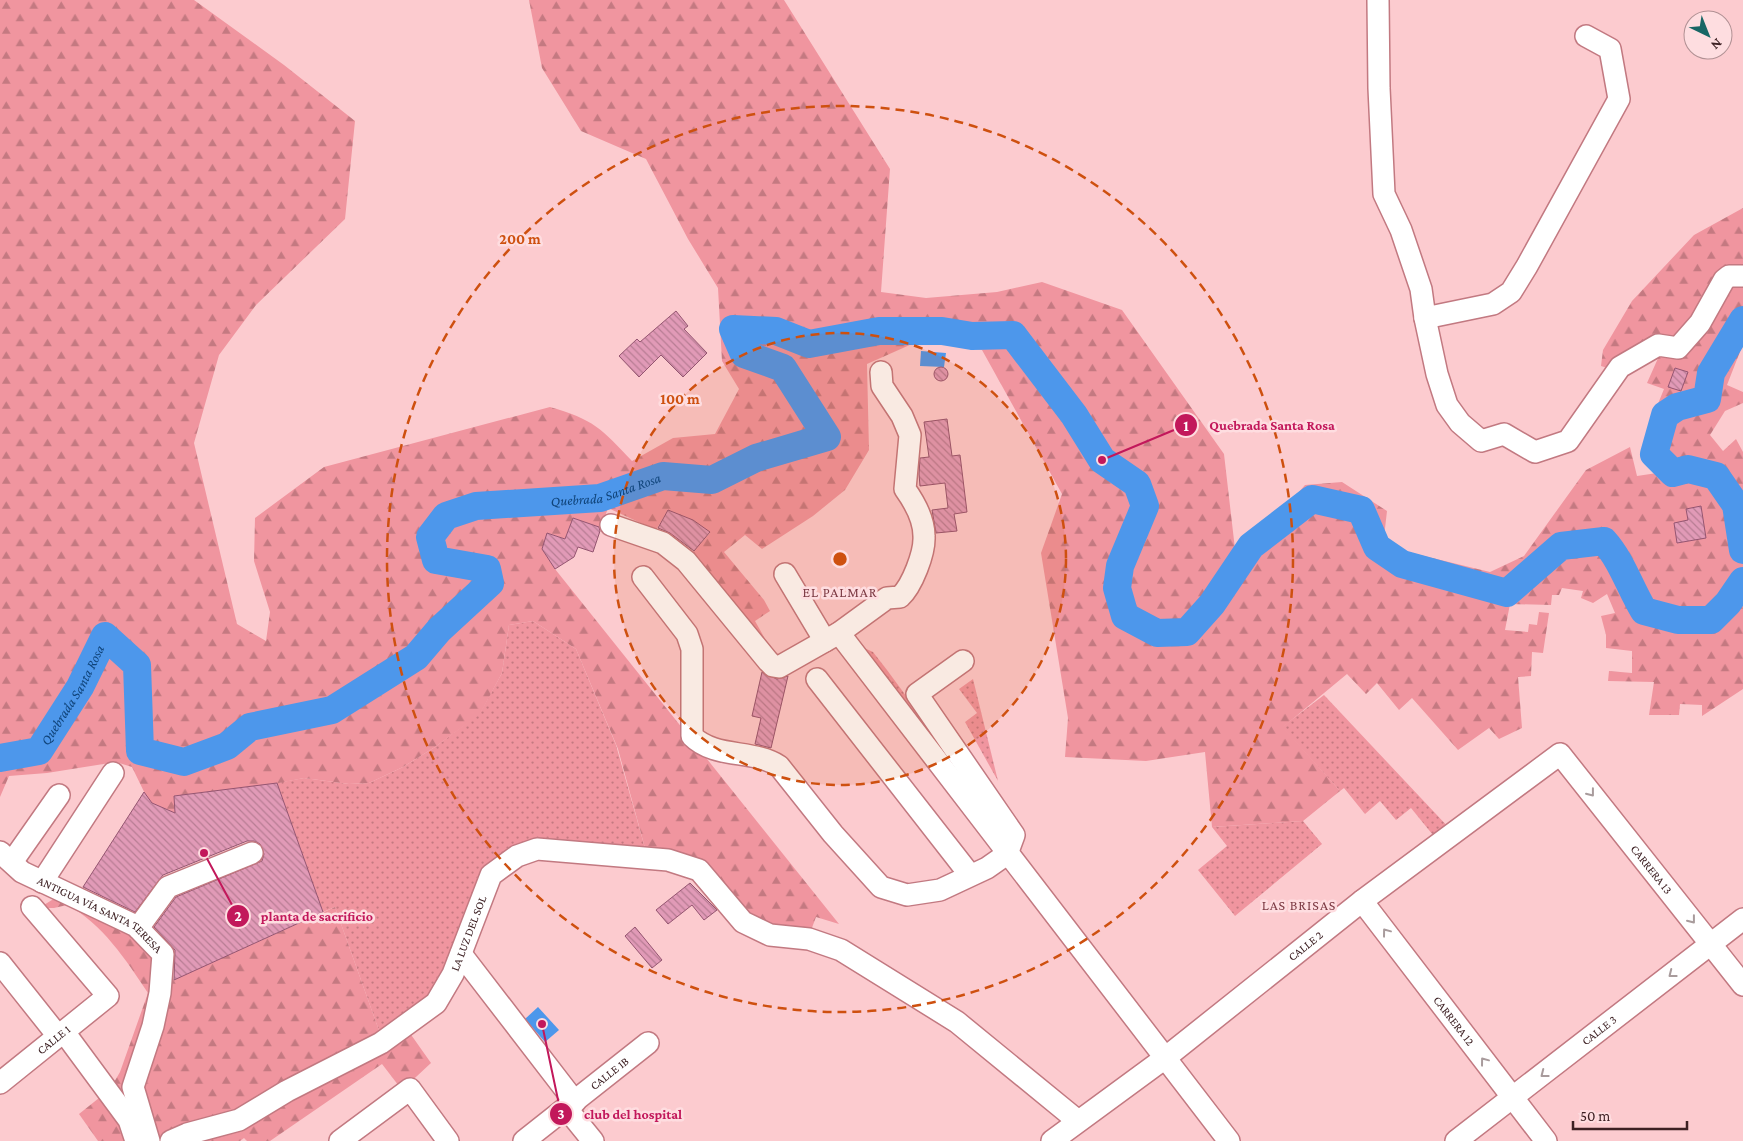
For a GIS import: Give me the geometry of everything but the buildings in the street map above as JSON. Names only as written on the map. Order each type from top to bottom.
[{"type":"street","points":[[1378,0],[1379,88],[1384,194],[1409,250],[1421,289],[1424,318],[1436,374],[1444,397],[1460,423],[1480,441],[1504,434],[1535,452],[1568,441],[1620,367],[1658,345],[1678,348],[1700,323],[1724,280],[1734,275],[1743,276]]},
{"type":"street","points":[[1424,318],[1493,304],[1511,292],[1527,266],[1619,99],[1610,49],[1586,36]]},
{"type":"street","points":[[611,525],[663,543],[686,561],[773,666],[779,667],[832,637],[887,598],[900,597],[906,592],[912,582],[925,538],[915,503],[905,489],[910,435],[902,416],[882,386],[881,372]]},
{"type":"street","points":[[785,574],[832,637],[1007,854],[1229,1141]]},
{"type":"street","points":[[643,577],[687,634],[692,649],[692,736],[711,748],[769,759],[779,766],[833,834],[881,887],[907,894],[940,890],[986,868],[1007,854],[1014,835],[917,694],[963,661]]},
{"type":"street","points":[[817,679],[970,875]]},
{"type":"street","name":"CALLE 2","points":[[1052,1141],[1165,1058],[1362,901],[1560,754]]},
{"type":"street","name":"CARRERA 13","points":[[1560,754],[1743,985]]},
{"type":"street","points":[[42,882],[113,773]]},
{"type":"street","points":[[6,857],[59,795]]},
{"type":"street","name":"LA LUZ DEL SOL","points":[[171,1141],[187,1134],[239,1120],[287,1091],[381,1043],[436,1003],[453,974],[491,875],[517,856],[537,849],[668,860],[698,870],[743,922],[770,935],[809,939],[841,950],[957,1022],[1078,1121]]},
{"type":"street","points":[[138,928],[168,886],[252,853]]},
{"type":"street","name":"ANTIGUA VÍA SANTA TERESA","points":[[6,857],[22,872],[138,928],[163,954],[160,993],[153,1026],[133,1087],[149,1141]]},
{"type":"street","name":"CARRERA 12","points":[[1362,901],[1546,1141]]},
{"type":"street","name":"CALLE 1","points":[[0,1083],[108,996],[32,907]]},
{"type":"street","name":"CALLE 3","points":[[1456,1141],[1743,919]]},
{"type":"street","points":[[461,954],[571,1105],[593,1141]]},
{"type":"street","points":[[0,963],[61,1034],[129,1120],[136,1141]]},
{"type":"street","name":"CALLE 1B","points":[[524,1141],[648,1043]]},
{"type":"street","points":[[340,1141],[410,1089],[448,1141]]},
{"type":"green space","points":[[0,0],[194,0],[284,65],[355,121],[345,219],[256,305],[219,355],[194,443],[237,624],[266,641],[270,612],[254,561],[255,518],[324,467],[550,407],[565,411],[596,426],[632,461],[673,438],[715,434],[739,389],[722,361],[718,288],[688,239],[646,159],[581,131],[542,68],[529,0],[784,0],[890,169],[881,292],[926,298],[997,292],[1042,282],[1122,310],[1224,454],[1235,549],[1272,519],[1305,485],[1342,482],[1387,511],[1383,546],[1490,572],[1524,556],[1586,470],[1630,447],[1637,476],[1657,473],[1649,426],[1664,389],[1647,383],[1659,356],[1614,370],[1601,366],[1603,350],[1632,301],[1694,235],[1743,208],[1743,344],[1727,385],[1743,392],[1743,403],[1725,411],[1710,435],[1723,451],[1736,439],[1743,452],[1743,689],[1702,716],[1702,705],[1680,704],[1679,715],[1649,715],[1654,682],[1608,681],[1609,671],[1632,673],[1632,651],[1606,648],[1606,635],[1601,616],[1615,613],[1607,594],[1593,603],[1581,598],[1583,591],[1562,588],[1559,595],[1552,595],[1551,605],[1510,604],[1505,630],[1528,632],[1529,624],[1537,625],[1539,612],[1549,613],[1543,653],[1532,652],[1531,676],[1518,677],[1522,728],[1499,739],[1489,728],[1458,750],[1412,698],[1399,710],[1377,683],[1366,694],[1347,674],[1283,727],[1340,791],[1303,821],[1212,827],[1205,752],[1146,761],[1065,757],[1068,718],[1041,553],[1062,494],[982,350],[921,340],[867,364],[869,450],[845,490],[813,516],[762,549],[745,535],[724,552],[764,600],[770,611],[755,621],[778,662],[692,553],[710,533],[693,520],[668,510],[656,530],[608,508],[601,528],[573,518],[565,539],[548,533],[542,549],[555,569],[839,924],[816,917],[810,933],[748,921],[704,869],[645,848],[618,749],[576,649],[533,621],[509,625],[502,673],[480,714],[435,747],[403,767],[369,783],[349,784],[304,778],[269,785],[174,796],[175,813],[149,802],[132,767],[116,762],[47,773],[9,776],[0,797]]},
{"type":"green space","points":[[533,621],[576,649],[616,745],[645,848],[538,844],[487,874],[434,1002],[382,1039],[335,907],[323,912],[277,783],[304,778],[349,784],[369,783],[403,767],[435,747],[480,713],[502,673],[509,625]]},
{"type":"green space","points":[[862,647],[873,652],[887,670],[1012,840]]},
{"type":"green space","points":[[973,679],[998,781],[965,722],[977,713],[959,689]]},
{"type":"green space","points":[[1324,695],[1451,830],[1437,840],[1411,808],[1396,820],[1380,801],[1365,814],[1344,788],[1340,791],[1282,727]]},
{"type":"green space","points":[[1303,821],[1322,844],[1235,916],[1198,870],[1227,846],[1212,827]]},
{"type":"green space","points":[[60,895],[134,929],[160,956],[128,1088],[145,1141],[113,1084],[120,1072],[148,993],[112,943],[80,913],[67,905],[54,908],[39,908]]},
{"type":"green space","points":[[335,907],[382,1039],[407,1029],[431,1063],[402,1090],[382,1064],[270,1141],[247,1141],[244,1138],[240,1141],[208,1141],[205,1138],[201,1141],[147,1141],[135,1087],[164,984]]},
{"type":"green space","points":[[104,1094],[130,1141],[98,1141],[79,1114]]},
{"type":"water","points":[[921,351],[946,353],[944,367],[920,366]]},
{"type":"water","points":[[538,1007],[559,1030],[545,1042],[525,1019]]},
{"type":"waterway","name":"Quebrada Santa Rosa","points":[[1743,320],[1711,373],[1707,399],[1677,407],[1665,415],[1654,454],[1673,473],[1688,469],[1716,476],[1736,505],[1743,550]]},
{"type":"waterway","name":"Quebrada Santa Rosa","points":[[0,758],[39,751],[80,687],[105,636],[137,665],[140,751],[184,762],[227,746],[250,727],[332,710],[416,657],[439,630],[490,583],[487,569],[436,560],[430,537],[446,516],[476,506],[600,498],[663,476],[712,480],[756,458],[827,437],[783,368],[744,354],[733,329],[776,331],[809,344],[879,331],[942,331],[972,336],[1013,335],[1074,415],[1102,460],[1137,484],[1145,506],[1120,566],[1117,588],[1125,616],[1157,633],[1187,632],[1212,604],[1251,546],[1312,499],[1361,510],[1377,547],[1402,564],[1507,593],[1561,546],[1604,541],[1621,566],[1644,611],[1678,620],[1711,620],[1728,603],[1743,581]]},
{"type":"place","name":"Quebrada Santa Rosa","points":[[1102,460]]},
{"type":"place","name":"planta de sacrificio","points":[[204,853]]},
{"type":"place","name":"club del hospital","points":[[542,1024]]},
{"type":"district","name":"EL PALMAR","points":[[840,592]]},
{"type":"district","name":"LAS BRISAS","points":[[1299,905]]}]
